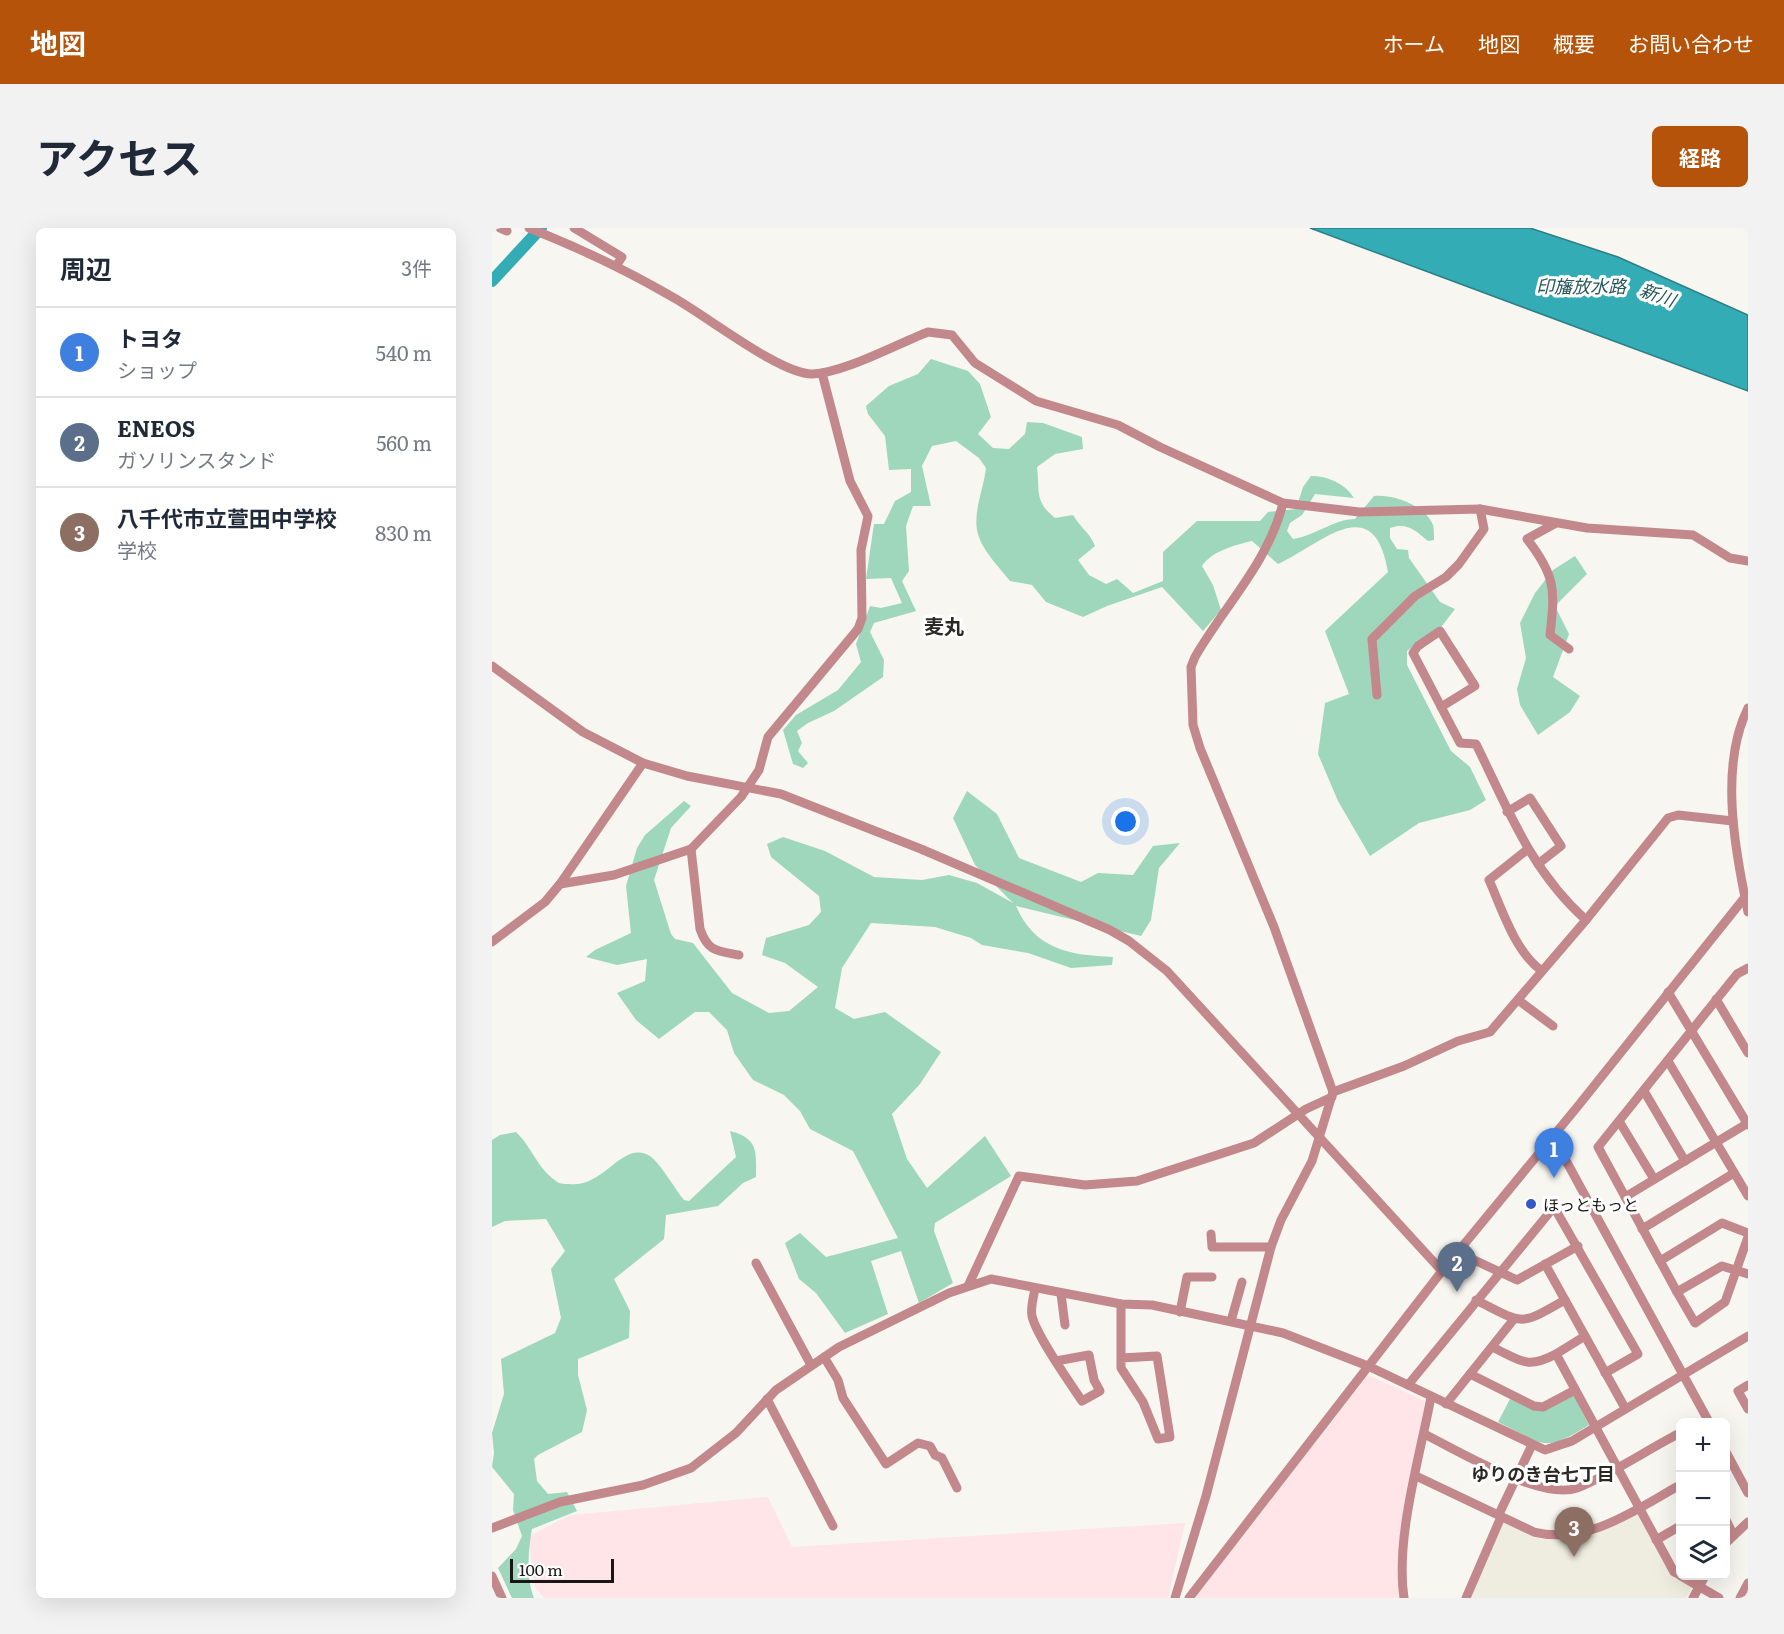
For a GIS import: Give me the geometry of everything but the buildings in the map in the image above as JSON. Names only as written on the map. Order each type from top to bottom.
[{"type":"street","points":[[529,228],[616,266],[694,309],[785,368],[797,372],[822,373],[928,332],[952,335],[975,363],[1036,401],[1118,425],[1160,447],[1283,503],[1359,512],[1480,509],[1607,530],[1693,535],[1730,558],[1748,561]]},
{"type":"street","points":[[574,228],[622,257],[616,266]]},
{"type":"street","points":[[560,884],[614,875],[691,849],[718,823],[748,787],[759,770],[768,736],[858,629],[862,618],[861,550],[868,516],[850,481],[822,373]]},
{"type":"street","points":[[1175,1598],[1206,1496],[1271,1247],[1281,1220],[1312,1161],[1333,1094],[1274,927],[1207,768],[1193,725],[1191,667],[1195,657],[1249,579],[1271,540],[1283,503]]},
{"type":"street","points":[[1377,695],[1372,639],[1415,596],[1446,577],[1459,564],[1484,529],[1480,509]]},
{"type":"street","points":[[1556,523],[1527,539],[1544,561],[1554,592],[1550,635],[1569,650]]},
{"type":"street","points":[[1441,707],[1475,686],[1440,631],[1418,646],[1413,653],[1441,707],[1460,743],[1476,744],[1507,812],[1528,849],[1562,899],[1586,920]]},
{"type":"street","points":[[492,666],[583,732],[643,763],[687,776],[781,794],[900,841],[1129,940],[1167,971],[1318,1138],[1442,1270]]},
{"type":"street","points":[[1748,708],[1741,725],[1733,775],[1733,821],[1748,912]]},
{"type":"street","points":[[492,942],[545,902],[560,884],[643,763]]},
{"type":"street","points":[[1507,812],[1530,798],[1561,846],[1538,864]]},
{"type":"street","points":[[969,1284],[1019,1176],[1085,1185],[1137,1181],[1254,1143],[1333,1094],[1404,1066],[1458,1041],[1490,1032],[1586,920],[1668,818],[1678,815],[1733,821]]},
{"type":"street","points":[[691,849],[700,929],[704,941],[709,947],[718,951],[739,955]]},
{"type":"street","points":[[1528,849],[1489,880],[1517,940],[1533,965],[1542,971]]},
{"type":"street","points":[[1189,1598],[1442,1270],[1553,1137],[1745,897]]},
{"type":"street","points":[[1660,1261],[1722,1223],[1748,1235],[1723,1305],[1695,1323],[1677,1292],[1642,1229],[1598,1148],[1716,999],[1737,974],[1748,968]]},
{"type":"street","points":[[1625,1197],[1748,1124],[1668,992]]},
{"type":"street","points":[[1518,999],[1553,1026]]},
{"type":"street","points":[[1716,999],[1748,1053]]},
{"type":"street","points":[[1668,1061],[1748,1196]]},
{"type":"street","points":[[1644,1091],[1685,1161]]},
{"type":"street","points":[[1619,1121],[1654,1179]]},
{"type":"street","points":[[1553,1137],[1708,1418]]},
{"type":"street","points":[[1642,1229],[1734,1173]]},
{"type":"street","points":[[1408,1385],[1498,1272],[1554,1207],[1638,1354],[1605,1373]]},
{"type":"street","points":[[1210,1234],[1212,1247],[1271,1247]]},
{"type":"street","points":[[1457,1252],[1517,1280],[1578,1246]]},
{"type":"street","points":[[756,1263],[811,1365]]},
{"type":"street","points":[[1545,1264],[1625,1408]]},
{"type":"street","points":[[1677,1292],[1722,1266],[1748,1274]]},
{"type":"street","points":[[1180,1312],[1186,1277],[1212,1277]]},
{"type":"street","points":[[492,1528],[560,1502],[658,1481],[691,1468],[731,1437],[767,1398],[811,1365],[863,1333],[969,1284],[991,1279],[1121,1305],[1152,1305],[1231,1321],[1318,1345],[1368,1366],[1545,1450],[1555,1449],[1595,1427],[1748,1336]]},
{"type":"street","points":[[1231,1321],[1242,1282]]},
{"type":"street","points":[[1035,1288],[1032,1315],[1056,1360],[1082,1401],[1100,1391],[1094,1380],[1089,1355],[1056,1360]]},
{"type":"street","points":[[1061,1294],[1065,1324]]},
{"type":"street","points":[[1476,1300],[1514,1319],[1530,1320],[1565,1300]]},
{"type":"street","points":[[1121,1305],[1121,1358],[1121,1368],[1143,1402],[1158,1439],[1170,1437],[1157,1356],[1121,1358]]},
{"type":"street","points":[[1446,1404],[1514,1319]]},
{"type":"street","points":[[1492,1347],[1528,1364],[1543,1361],[1585,1336]]},
{"type":"street","points":[[1556,1354],[1676,1573]]},
{"type":"street","points":[[824,1357],[838,1380],[843,1398],[886,1464],[918,1443],[930,1446],[935,1455],[942,1458],[957,1488]]},
{"type":"street","points":[[1470,1374],[1534,1406],[1543,1407],[1575,1390]]},
{"type":"street","points":[[1748,1386],[1738,1391],[1748,1409]]},
{"type":"street","points":[[1404,1598],[1404,1559],[1416,1476],[1431,1397]]},
{"type":"street","points":[[767,1398],[833,1526]]},
{"type":"street","points":[[1424,1434],[1516,1479],[1554,1491],[1575,1488],[1676,1435]]},
{"type":"street","points":[[1466,1598],[1532,1445]]},
{"type":"street","points":[[1730,1461],[1748,1493]]},
{"type":"street","points":[[1416,1476],[1534,1532],[1565,1536],[1592,1530],[1676,1487]]},
{"type":"street","points":[[1730,1537],[1748,1522]]},
{"type":"street","points":[[1728,1526],[1733,1534]]},
{"type":"street","points":[[1656,1540],[1676,1528]]},
{"type":"street","points":[[492,1576],[501,1598]]},
{"type":"street","points":[[1690,1580],[1719,1598]]},
{"type":"street","points":[[1693,1598],[1702,1580]]},
{"type":"street","points":[[1740,1598],[1748,1583]]},
{"type":"shaded area","points":[[1368,1375],[1425,1401],[1396,1567],[1401,1598],[1194,1598]]},
{"type":"shaded area","points":[[768,1497],[792,1547],[1185,1523],[1168,1598],[544,1598],[535,1587],[528,1537],[570,1515]]},
{"type":"shaded area","points":[[1636,1513],[1639,1514],[1672,1574],[1676,1576],[1676,1580],[1683,1580],[1690,1584],[1692,1588],[1686,1598],[1468,1598],[1503,1522],[1554,1539],[1593,1534]]},
{"type":"green space","points":[[931,359],[968,371],[980,384],[991,417],[978,434],[993,448],[1009,449],[1025,434],[1027,422],[1043,423],[1082,437],[1083,449],[1055,454],[1037,467],[1041,501],[1055,518],[1073,515],[1091,538],[1095,546],[1078,560],[1089,575],[1106,584],[1117,579],[1133,593],[1163,581],[1163,552],[1197,521],[1260,521],[1268,512],[1296,509],[1303,487],[1311,476],[1335,481],[1346,488],[1354,498],[1315,494],[1302,515],[1290,523],[1287,531],[1293,539],[1355,519],[1374,496],[1399,499],[1423,512],[1433,525],[1434,540],[1428,541],[1415,530],[1401,526],[1390,528],[1390,538],[1397,549],[1408,550],[1409,558],[1440,602],[1455,609],[1442,626],[1407,651],[1407,665],[1451,751],[1470,767],[1486,800],[1470,810],[1419,823],[1370,856],[1338,801],[1318,754],[1325,703],[1349,694],[1325,631],[1388,572],[1381,547],[1371,532],[1358,527],[1344,529],[1278,564],[1252,541],[1212,556],[1202,566],[1213,585],[1221,610],[1203,631],[1162,587],[1083,617],[1046,602],[1032,585],[1010,581],[987,552],[978,534],[976,518],[986,468],[979,458],[956,441],[932,446],[922,466],[931,506],[913,506],[906,526],[909,571],[902,581],[916,611],[874,623],[870,632],[884,660],[883,677],[834,711],[808,723],[797,731],[802,743],[798,751],[808,763],[803,768],[793,764],[783,730],[796,715],[838,690],[861,662],[856,644],[870,606],[881,608],[902,603],[891,578],[866,579],[874,524],[884,524],[895,501],[911,492],[911,469],[889,470],[885,436],[868,414],[866,406],[889,386],[918,374]]},
{"type":"green space","points":[[1575,556],[1587,574],[1555,606],[1569,634],[1553,677],[1580,696],[1570,712],[1538,735],[1520,705],[1517,689],[1526,658],[1520,623],[1535,593],[1553,570]]},
{"type":"green space","points":[[967,791],[997,814],[1019,858],[1081,882],[1098,873],[1133,875],[1153,846],[1180,843],[1159,868],[1151,920],[1141,936],[1016,906],[1024,921],[1044,941],[1068,952],[1113,957],[1112,965],[1071,968],[1028,953],[982,945],[971,938],[935,927],[871,923],[842,968],[835,1008],[854,1019],[885,1012],[941,1052],[920,1084],[892,1114],[907,1159],[927,1188],[985,1136],[1011,1176],[935,1223],[934,1231],[953,1283],[919,1303],[901,1251],[871,1261],[888,1314],[845,1333],[816,1293],[799,1279],[785,1243],[800,1233],[826,1257],[898,1238],[853,1151],[810,1129],[800,1111],[784,1095],[753,1080],[734,1053],[727,1030],[709,1012],[695,1012],[659,1039],[636,1020],[617,993],[645,981],[647,959],[617,965],[586,957],[595,950],[631,933],[626,886],[637,848],[645,835],[684,801],[691,806],[671,828],[654,880],[671,934],[675,939],[693,943],[732,993],[769,1013],[789,1011],[818,987],[785,963],[762,955],[766,938],[809,925],[821,912],[819,896],[771,857],[767,844],[783,837],[825,851],[874,877],[922,880],[949,875],[977,883],[1013,903],[975,865],[953,818]]},
{"type":"green space","points":[[730,1131],[746,1138],[754,1147],[756,1177],[743,1183],[718,1206],[666,1215],[664,1239],[614,1279],[630,1311],[629,1338],[578,1359],[578,1375],[587,1410],[582,1432],[534,1459],[537,1481],[548,1494],[567,1492],[577,1511],[532,1529],[528,1564],[534,1598],[512,1598],[498,1568],[516,1549],[522,1536],[513,1510],[514,1494],[492,1467],[494,1453],[492,1433],[504,1394],[501,1359],[555,1333],[561,1318],[551,1269],[565,1251],[546,1219],[505,1221],[492,1227],[492,1140],[500,1135],[516,1132],[549,1176],[563,1184],[582,1183],[593,1179],[622,1158],[640,1152],[654,1159],[684,1200],[689,1201],[736,1157]]},
{"type":"green space","points":[[1573,1394],[1589,1425],[1562,1440],[1552,1443],[1535,1441],[1498,1422],[1510,1399],[1534,1409]]},
{"type":"water","name":"印旛放水路","points":[[1310,228],[1530,228],[1618,257],[1748,315],[1748,391]]},
{"type":"waterway","points":[[492,281],[541,228]]},
{"type":"place","name":"トヨタ","points":[[1554,1178]]},
{"type":"place","name":"ほっともっと","points":[[1531,1204]]},
{"type":"place","name":"ENEOS","points":[[1457,1292]]},
{"type":"place","name":"八千代市立萱田中学校","points":[[1574,1557]]},
{"type":"district","name":"麦丸","points":[[944,625]]},
{"type":"district","name":"ゆりのき台七丁目","points":[[1543,1473]]},
{"type":"water label","name":"新川","points":[[1658,294]]}]
